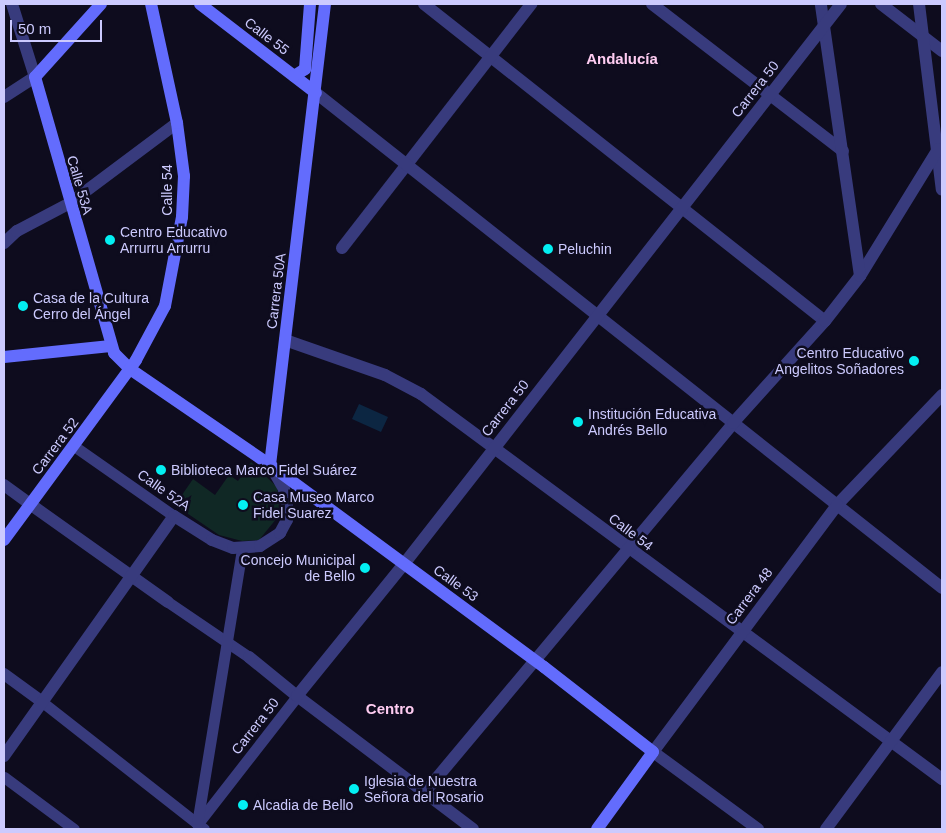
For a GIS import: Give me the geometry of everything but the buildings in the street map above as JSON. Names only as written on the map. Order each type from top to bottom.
[{"type":"main road","points":[[35,77],[101,4]]},
{"type":"main road","name":"Calle 54","points":[[130,369],[161,316],[178,247],[184,194],[177,123],[151,4]]},
{"type":"main road","name":"Calle 55","points":[[200,4],[316,93]]},
{"type":"main road","points":[[294,76],[305,69],[310,4]]},
{"type":"main road","name":"Carrera 50A","points":[[270,465],[316,93],[325,4]]},
{"type":"main road","name":"Calle 53A","points":[[35,77],[110,346],[130,369]]},
{"type":"main road","points":[[4,357],[110,346]]},
{"type":"main road","name":"Carrera 52","points":[[4,540],[130,369]]},
{"type":"main road","name":"Calle 53","points":[[130,369],[270,465],[536,661],[653,752]]},
{"type":"main road","name":"Carrera 48","points":[[597,829],[653,752]]},
{"type":"street","name":"Calle 53A","points":[[12,4],[35,77]]},
{"type":"street","points":[[424,4],[825,321]]},
{"type":"street","points":[[342,248],[531,4]]},
{"type":"street","points":[[652,4],[843,152]]},
{"type":"street","points":[[821,4],[860,276]]},
{"type":"street","name":"Carrera 50","points":[[198,828],[298,696],[404,564],[596,314],[841,4]]},
{"type":"street","points":[[881,4],[942,51]]},
{"type":"street","points":[[919,4],[921,35],[940,147],[942,190]]},
{"type":"street","points":[[4,97],[35,77]]},
{"type":"street","points":[[316,93],[942,588]]},
{"type":"street","points":[[4,243],[18,231],[70,202],[177,123]]},
{"type":"street","points":[[425,792],[733,423],[825,321],[860,276],[940,147]]},
{"type":"street","name":"Calle 54","points":[[285,340],[404,384],[942,779]]},
{"type":"street","name":"Carrera 48","points":[[653,752],[837,505],[942,395]]},
{"type":"street","name":"Calle 52A","points":[[74,446],[174,516],[212,540],[242,549]]},
{"type":"street","points":[[198,828],[242,549],[272,541],[287,520],[284,488],[270,465]]},
{"type":"street","points":[[4,484],[130,578],[227,640],[473,829]]},
{"type":"street","points":[[4,756],[41,701],[174,516]]},
{"type":"street","points":[[826,829],[889,741],[942,672]]},
{"type":"street","points":[[4,674],[41,701],[198,828]]},
{"type":"street","name":"Calle 53","points":[[653,752],[758,829]]},
{"type":"street","points":[[4,777],[74,829]]},
{"type":"green space","points":[[251,462],[277,487],[280,506],[277,518],[259,540],[242,541],[219,535],[175,505],[193,479],[215,495],[229,475],[238,481]]},
{"type":"water","points":[[359,404],[388,417],[381,432],[352,419]]},
{"type":"place","name":"Centro Educativo Arrurru Arrurru","points":[[110,240]]},
{"type":"place","name":"Peluchin","points":[[548,249]]},
{"type":"place","name":"Casa de la Cultura Cerro del Ángel","points":[[23,306]]},
{"type":"place","name":"Centro Educativo Angelitos Soñadores","points":[[914,361]]},
{"type":"place","name":"Institución Educativa Andrés Bello","points":[[578,422]]},
{"type":"place","name":"Biblioteca Marco Fidel Suárez","points":[[161,470]]},
{"type":"place","name":"Casa Museo Marco Fidel Suarez","points":[[243,505]]},
{"type":"place","name":"Concejo Municipal de Bello","points":[[365,568]]},
{"type":"place","name":"Iglesia de Nuestra Señora del Rosario","points":[[354,789]]},
{"type":"place","name":"Alcadia de Bello","points":[[243,805]]},
{"type":"district","name":"Andalucía","points":[[622,59]]},
{"type":"district","name":"Centro","points":[[390,709]]}]
